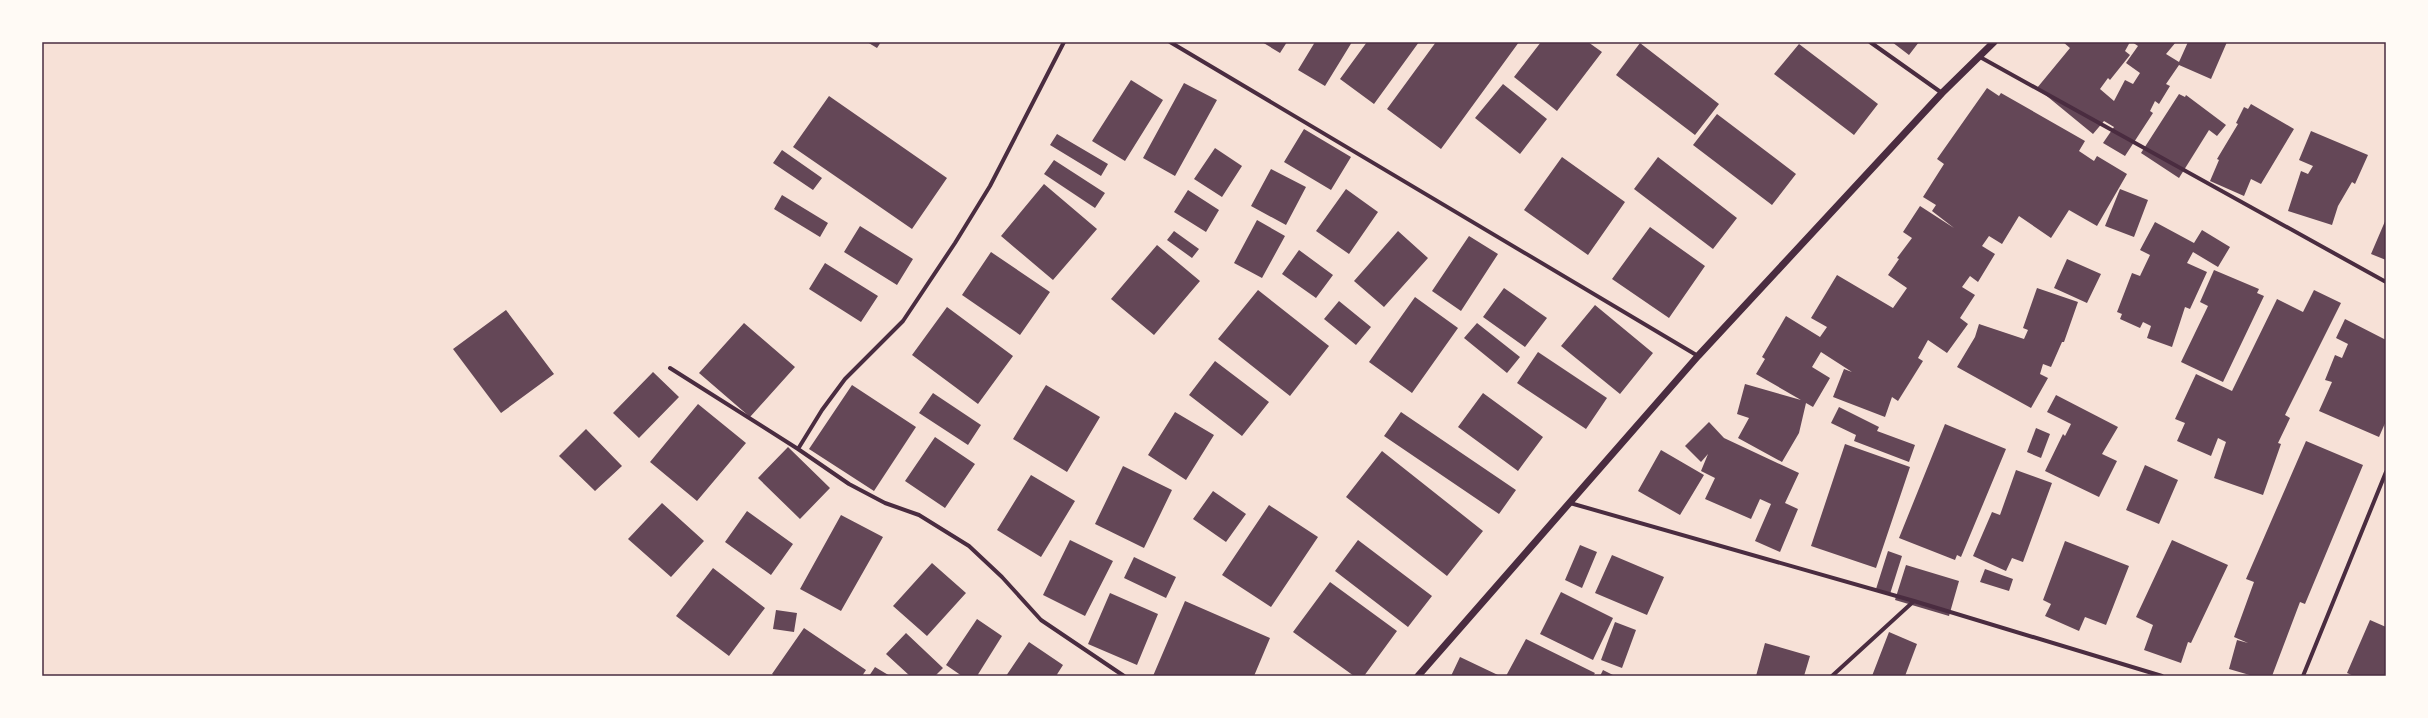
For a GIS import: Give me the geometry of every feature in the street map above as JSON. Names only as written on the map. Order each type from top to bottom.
[{"type":"street","points":[[798,449],[822,410],[845,379],[903,321],[956,243],[990,186],[1064,42]]},
{"type":"street","points":[[1170,42],[1698,356]]},
{"type":"street","points":[[1870,42],[1942,93]]},
{"type":"street","points":[[1418,676],[1698,356],[1942,93],[1994,42]]},
{"type":"street","points":[[1980,56],[2386,282]]},
{"type":"street","points":[[670,368],[798,449],[849,484],[885,503],[919,515],[969,546],[1002,577],[1041,620],[1124,676]]},
{"type":"street","points":[[2303,676],[2386,472]]},
{"type":"street","points":[[1570,503],[1914,600],[2162,676]]},
{"type":"street","points":[[1832,676],[1914,600]]},
{"type":"building","points":[[867,42],[881,42],[877,48]]},
{"type":"building","points":[[1262,42],[1287,42],[1280,53]]},
{"type":"building","points":[[1315,42],[1352,42],[1325,86],[1298,70]]},
{"type":"building","points":[[1367,42],[1419,42],[1374,104],[1340,79]]},
{"type":"building","points":[[1436,42],[1519,42],[1441,149],[1387,109]]},
{"type":"building","points":[[1541,42],[1588,42],[1602,52],[1557,111],[1514,77]]},
{"type":"building","points":[[1892,42],[1919,42],[1909,55]]},
{"type":"building","points":[[2063,42],[2130,42],[2125,51],[2130,55],[2110,80],[2108,78],[2100,89],[2114,101],[2125,80],[2133,84],[2140,73],[2126,63],[2138,46],[2132,42],[2176,42],[2166,54],[2179,62],[2188,42],[2227,42],[2211,79],[2179,65],[2166,84],[2170,86],[2159,104],[2155,101],[2150,111],[2153,113],[2125,156],[2103,143],[2114,127],[2104,121],[2093,134],[2037,88],[2070,48]]},
{"type":"building","points":[[1640,43],[1719,104],[1695,135],[1616,75]]},
{"type":"building","points":[[1799,44],[1878,104],[1854,135],[1774,74]]},
{"type":"building","points":[[1131,80],[1163,100],[1125,161],[1092,141]]},
{"type":"building","points":[[1184,83],[1217,100],[1175,176],[1143,158]]},
{"type":"building","points":[[1503,84],[1547,119],[1520,154],[1475,118]]},
{"type":"building","points":[[1987,88],[1999,96],[2001,93],[2085,141],[2079,151],[2094,161],[2097,156],[2127,174],[2097,226],[2069,210],[2051,238],[2019,216],[2002,244],[1989,236],[1982,246],[1995,254],[1978,282],[1970,276],[1962,287],[1975,295],[1960,318],[1968,324],[1947,353],[1928,340],[1918,358],[1923,361],[1898,401],[1892,397],[1885,417],[1833,397],[1844,369],[1852,372],[1821,352],[1812,367],[1830,378],[1813,407],[1806,403],[1799,433],[1782,462],[1738,438],[1749,418],[1737,414],[1745,384],[1801,400],[1756,374],[1765,359],[1762,357],[1786,316],[1820,337],[1827,327],[1811,318],[1837,275],[1893,308],[1907,288],[1888,275],[1899,259],[1897,258],[1912,238],[1903,232],[1920,206],[1954,228],[1932,211],[1936,205],[1923,197],[1944,164],[1937,159]]},
{"type":"building","points":[[2179,94],[2185,97],[2186,95],[2226,125],[2217,136],[2209,130],[2179,178],[2141,153]]},
{"type":"building","points":[[829,96],[947,178],[912,229],[793,147]]},
{"type":"building","points":[[2251,104],[2294,129],[2261,184],[2251,179],[2244,196],[2210,181],[2219,160],[2217,159],[2238,124],[2236,123],[2244,107],[2248,109]]},
{"type":"building","points":[[1717,114],[1796,174],[1772,205],[1693,145]]},
{"type":"building","points":[[1304,129],[1351,157],[1331,190],[1284,162]]},
{"type":"building","points":[[2311,131],[2368,155],[2355,184],[2352,182],[2338,206],[2332,225],[2288,211],[2301,171],[2308,174],[2313,166],[2299,160]]},
{"type":"building","points":[[1057,134],[1108,164],[1101,176],[1050,145]]},
{"type":"building","points":[[1215,148],[1242,166],[1222,197],[1194,179]]},
{"type":"building","points":[[782,150],[822,178],[813,190],[773,163]]},
{"type":"building","points":[[1562,157],[1625,202],[1588,255],[1524,210]]},
{"type":"building","points":[[1658,157],[1737,218],[1713,249],[1634,189]]},
{"type":"building","points":[[1054,160],[1105,193],[1095,208],[1044,174]]},
{"type":"building","points":[[1271,169],[1306,187],[1286,225],[1251,206]]},
{"type":"building","points":[[1044,184],[1097,229],[1053,280],[1001,236]]},
{"type":"building","points":[[1346,189],[1378,212],[1349,254],[1316,231]]},
{"type":"building","points":[[2120,189],[2148,200],[2134,237],[2105,226]]},
{"type":"building","points":[[1188,190],[1219,210],[1206,232],[1174,212]]},
{"type":"building","points":[[782,195],[828,223],[820,237],[774,209]]},
{"type":"building","points":[[2386,219],[2386,260],[2371,254]]},
{"type":"building","points":[[1257,220],[1285,236],[1262,278],[1234,263]]},
{"type":"building","points":[[2155,222],[2194,243],[2202,230],[2230,247],[2218,267],[2193,252],[2187,263],[2207,272],[2190,309],[2185,307],[2172,347],[2147,338],[2151,326],[2143,322],[2140,328],[2120,319],[2122,314],[2117,312],[2132,273],[2140,276],[2150,255],[2140,250]]},
{"type":"building","points":[[860,226],[913,259],[897,285],[844,252]]},
{"type":"building","points":[[1650,227],[1705,266],[1669,318],[1612,279]]},
{"type":"building","points":[[1174,231],[1199,249],[1192,258],[1167,240]]},
{"type":"building","points":[[1398,231],[1428,258],[1384,307],[1354,281]]},
{"type":"building","points":[[1469,236],[1498,254],[1461,311],[1432,291]]},
{"type":"building","points":[[1157,245],[1200,281],[1154,335],[1111,299]]},
{"type":"building","points":[[1299,250],[1333,275],[1316,298],[1282,274]]},
{"type":"building","points":[[991,252],[1050,292],[1020,335],[962,295]]},
{"type":"building","points":[[2067,259],[2101,274],[2087,303],[2054,288]]},
{"type":"building","points":[[825,263],[878,296],[861,322],[809,289]]},
{"type":"building","points":[[2214,270],[2259,289],[2257,293],[2264,296],[2223,382],[2181,362],[2208,306],[2200,302]]},
{"type":"building","points":[[1504,288],[1547,318],[1525,347],[1483,317]]},
{"type":"building","points":[[2037,288],[2078,302],[2064,342],[2062,342],[2051,367],[2043,364],[2040,374],[2048,378],[2031,408],[1957,367],[1975,337],[1979,324],[2024,339],[2028,330],[2023,328]]},
{"type":"building","points":[[1258,290],[1329,346],[1290,396],[1218,339]]},
{"type":"building","points":[[2314,290],[2341,303],[2285,415],[2290,418],[2278,443],[2281,444],[2263,495],[2214,478],[2226,442],[2218,438],[2211,456],[2177,441],[2185,423],[2175,419],[2196,374],[2232,391],[2277,299],[2303,312]]},
{"type":"building","points":[[1415,297],[1458,328],[1412,393],[1369,362]]},
{"type":"building","points":[[1339,301],[1371,327],[1356,345],[1324,319]]},
{"type":"building","points":[[1595,305],[1653,353],[1620,394],[1561,346]]},
{"type":"building","points":[[947,307],[1013,356],[978,404],[912,355]]},
{"type":"building","points":[[506,310],[554,374],[501,413],[453,349]]},
{"type":"building","points":[[2345,319],[2386,340],[2386,421],[2379,437],[2319,411],[2332,382],[2325,380],[2335,355],[2342,358],[2348,344],[2336,338]]},
{"type":"building","points":[[744,323],[795,367],[750,417],[699,373]]},
{"type":"building","points":[[1477,323],[1520,357],[1507,373],[1464,338]]},
{"type":"building","points":[[1538,352],[1607,398],[1586,429],[1517,383]]},
{"type":"building","points":[[1215,361],[1269,402],[1242,436],[1189,395]]},
{"type":"building","points":[[653,372],[679,397],[639,438],[613,413]]},
{"type":"building","points":[[852,385],[916,427],[874,491],[809,449]]},
{"type":"building","points":[[1046,385],[1100,417],[1067,472],[1013,439]]},
{"type":"building","points":[[933,393],[981,425],[968,445],[919,413]]},
{"type":"building","points":[[1483,393],[1543,437],[1518,471],[1458,427]]},
{"type":"building","points":[[2056,395],[2118,427],[2102,454],[2117,461],[2099,497],[2045,471],[2063,434],[2065,436],[2071,424],[2047,412]]},
{"type":"building","points":[[698,404],[746,443],[697,501],[650,462]]},
{"type":"building","points":[[1839,407],[1879,427],[1877,431],[1915,445],[1909,462],[1854,441],[1856,435],[1831,423]]},
{"type":"building","points":[[1175,412],[1214,435],[1186,480],[1148,455]]},
{"type":"building","points":[[1401,412],[1516,490],[1499,514],[1384,436]]},
{"type":"building","points":[[1709,422],[1724,438],[1799,473],[1785,503],[1798,509],[1780,552],[1755,541],[1771,504],[1760,499],[1751,519],[1705,499],[1715,478],[1701,471],[1708,454],[1701,462],[1685,446]]},
{"type":"building","points":[[1945,424],[2006,449],[1961,557],[1957,555],[1955,560],[1899,538]]},
{"type":"building","points":[[2036,428],[2050,434],[2041,458],[2027,452]]},
{"type":"building","points":[[586,429],[622,466],[595,491],[559,456]]},
{"type":"building","points":[[935,437],[975,464],[945,508],[905,481]]},
{"type":"building","points":[[2306,441],[2363,465],[2305,604],[2300,602],[2272,676],[2253,676],[2229,669],[2237,640],[2248,643],[2234,637],[2254,582],[2246,579]]},
{"type":"building","points":[[1845,444],[1910,467],[1876,568],[1811,546]]},
{"type":"building","points":[[788,447],[830,488],[800,519],[758,478]]},
{"type":"building","points":[[1661,450],[1704,475],[1680,515],[1638,491]]},
{"type":"building","points":[[1382,451],[1483,531],[1447,576],[1346,497]]},
{"type":"building","points":[[2145,465],[2178,480],[2159,524],[2126,510]]},
{"type":"building","points":[[1123,466],[1172,490],[1144,548],[1095,524]]},
{"type":"building","points":[[2016,470],[2052,483],[2023,562],[2012,558],[2006,571],[1973,556],[1992,512],[2000,515]]},
{"type":"building","points":[[1031,475],[1075,501],[1041,557],[997,530]]},
{"type":"building","points":[[1213,491],[1246,514],[1226,542],[1193,519]]},
{"type":"building","points":[[662,503],[704,541],[671,577],[628,539]]},
{"type":"building","points":[[1269,505],[1318,537],[1271,607],[1222,575]]},
{"type":"building","points":[[747,511],[793,544],[771,575],[725,542]]},
{"type":"building","points":[[841,515],[883,537],[841,611],[800,589]]},
{"type":"building","points":[[1070,540],[1113,561],[1085,616],[1043,595]]},
{"type":"building","points":[[1358,540],[1432,596],[1408,627],[1335,571]]},
{"type":"building","points":[[2172,540],[2228,565],[2191,643],[2188,642],[2181,663],[2144,650],[2153,625],[2136,617]]},
{"type":"building","points":[[2065,541],[2129,566],[2106,625],[2085,617],[2079,631],[2045,616],[2051,604],[2043,600]]},
{"type":"building","points":[[1580,545],[1597,552],[1582,588],[1565,580]]},
{"type":"building","points":[[1888,551],[1902,556],[1890,594],[1876,589]]},
{"type":"building","points":[[1612,555],[1664,577],[1647,615],[1595,593]]},
{"type":"building","points":[[1134,557],[1176,577],[1166,598],[1124,578]]},
{"type":"building","points":[[932,563],[966,593],[927,636],[893,606]]},
{"type":"building","points":[[1906,565],[1959,581],[1949,616],[1895,600]]},
{"type":"building","points":[[713,568],[765,608],[729,656],[676,616]]},
{"type":"building","points":[[1985,569],[2013,579],[2009,591],[1980,582]]},
{"type":"building","points":[[1330,582],[1397,631],[1364,676],[1354,676],[1293,632]]},
{"type":"building","points":[[1561,592],[1613,618],[1593,660],[1540,634]]},
{"type":"building","points":[[1110,593],[1158,614],[1137,665],[1088,644]]},
{"type":"building","points":[[1185,601],[1270,638],[1254,676],[1153,676]]},
{"type":"building","points":[[776,610],[797,613],[794,632],[773,629]]},
{"type":"building","points":[[977,619],[1002,636],[977,676],[962,676],[946,665]]},
{"type":"building","points":[[2370,620],[2386,627],[2386,676],[2354,676],[2347,673]]},
{"type":"building","points":[[1615,622],[1636,630],[1622,668],[1601,660]]},
{"type":"building","points":[[804,628],[866,670],[862,676],[775,676],[772,674]]},
{"type":"building","points":[[1889,632],[1917,644],[1905,676],[1872,676]]},
{"type":"building","points":[[906,633],[943,668],[935,676],[910,676],[886,654]]},
{"type":"building","points":[[1526,639],[1595,673],[1593,676],[1506,676]]},
{"type":"building","points":[[1029,642],[1063,665],[1056,676],[1006,676]]},
{"type":"building","points":[[1765,643],[1810,656],[1804,676],[1756,676]]},
{"type":"building","points":[[1460,657],[1500,676],[1451,676]]},
{"type":"building","points":[[875,667],[890,676],[869,676]]},
{"type":"building","points":[[1603,670],[1615,676],[1600,676]]}]
